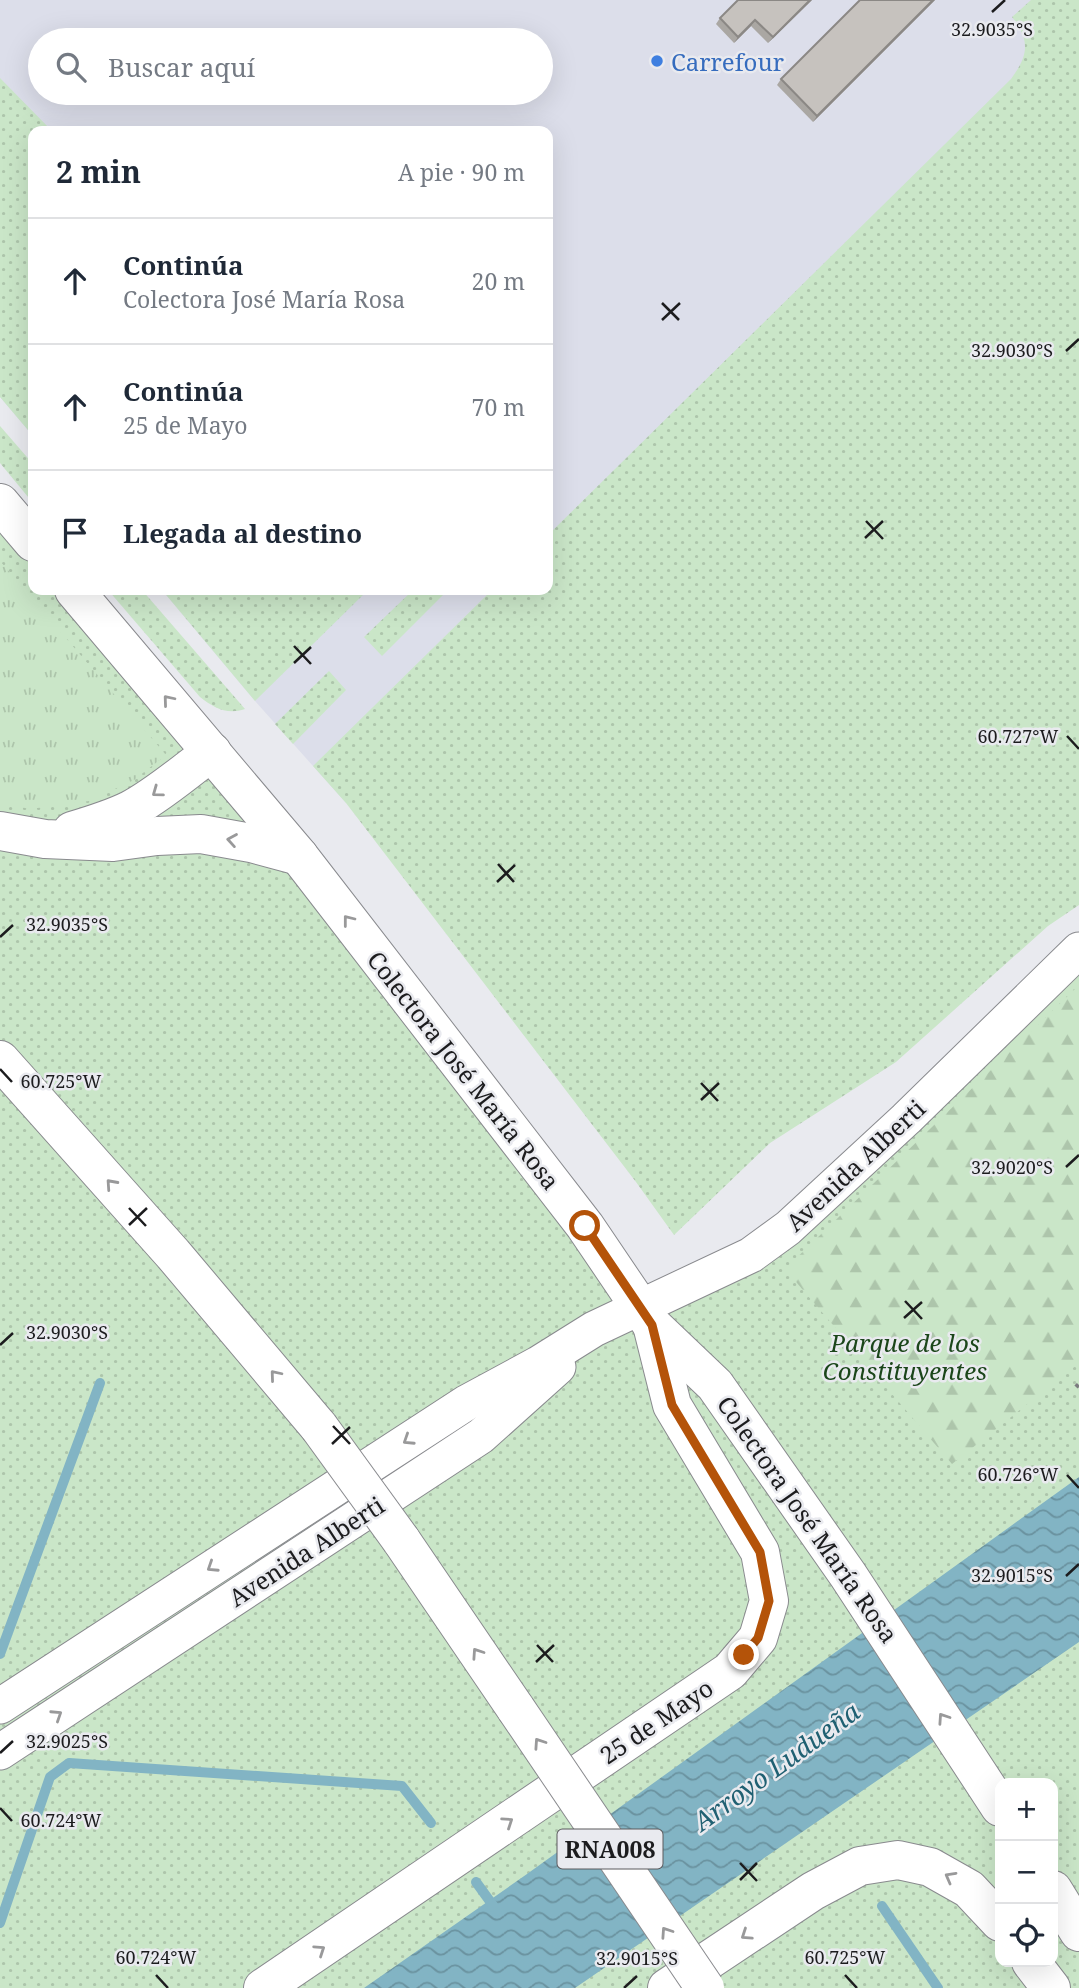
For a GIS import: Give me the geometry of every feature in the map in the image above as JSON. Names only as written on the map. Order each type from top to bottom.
[{"type":"main road","points":[[0,502],[28,536]]},
{"type":"main road","name":"Colectora José María Rosa","points":[[78,595],[299,856],[585,1226],[647,1315],[715,1385],[848,1575],[995,1799]]},
{"type":"main road","points":[[45,839],[128,811],[155,795],[212,752]]},
{"type":"main road","points":[[0,831],[45,839],[113,842],[201,834],[299,856]]},
{"type":"main road","name":"RNA008","points":[[0,1060],[173,1254],[319,1427],[401,1540],[705,1988]]},
{"type":"main road","name":"25 de Mayo","points":[[263,1988],[730,1671],[758,1638],[769,1601],[760,1552],[672,1405],[647,1315]]},
{"type":"main road","points":[[667,1988],[813,1891],[860,1866],[898,1860],[930,1867],[970,1889],[995,1916]]},
{"type":"main road","points":[[1058,1898],[1079,1932]]},
{"type":"main road","points":[[1035,1967],[1051,1988]]},
{"type":"street","name":"Avenida Alberti","points":[[0,1706],[466,1403],[538,1364],[594,1329],[647,1315],[751,1255],[788,1228],[906,1119],[1079,950]]},
{"type":"street","name":"Avenida Alberti","points":[[0,1752],[481,1436],[552,1374],[594,1329]]},
{"type":"shaded area","points":[[0,0],[1079,0],[1079,742],[346,803],[255,701],[166,595],[553,595],[553,126],[28,126],[28,430],[0,397]]},
{"type":"green space","points":[[1031,0],[1079,0],[1079,905],[1048,926],[896,1062],[770,1143],[674,1235],[346,803],[313,766],[487,595],[553,595],[553,530],[1011,79],[1021,63],[1025,48],[1025,41],[1012,17]]},
{"type":"green space","points":[[0,78],[47,126],[28,126],[28,430],[0,397]]},
{"type":"green space","points":[[0,426],[28,458],[28,497],[0,463]]},
{"type":"green space","name":"Parque de los Constituyentes","points":[[0,503],[28,536],[28,595],[78,595],[641,1306],[751,1255],[1079,950],[1079,1988],[0,1988]]},
{"type":"green space","points":[[0,561],[166,755],[134,780],[89,801],[30,809],[0,803]]},
{"type":"green space","points":[[112,595],[146,595],[245,709],[221,709],[200,697]]},
{"type":"green space","points":[[166,595],[363,595],[255,701]]},
{"type":"green space","points":[[408,595],[443,595],[382,656],[364,637]]},
{"type":"green space","points":[[329,671],[346,690],[293,744],[275,724]]},
{"type":"green space","name":"Parque de los Constituyentes","points":[[1079,985],[1079,1363],[952,1464],[785,1269]]},
{"type":"water","name":"Arroyo Ludueña","points":[[1079,1477],[1079,1642],[575,1988],[364,1988],[527,1874]]},
{"type":"building","points":[[738,0],[810,0],[773,37],[755,20],[738,37],[720,18]]},
{"type":"building","points":[[860,0],[933,0],[817,116],[781,79]]},
{"type":"waterway","points":[[0,1654],[100,1383]]},
{"type":"waterway","points":[[0,1923],[50,1777],[69,1763],[402,1786],[431,1823]]},
{"type":"waterway","points":[[476,1882],[497,1911]]},
{"type":"waterway","points":[[882,1906],[938,1988]]},
{"type":"place","name":"Carrefour","points":[[657,61]]},
{"type":"route","points":[[585,1226],[652,1325],[672,1405],[760,1552],[769,1601],[758,1638],[744,1655]]}]
